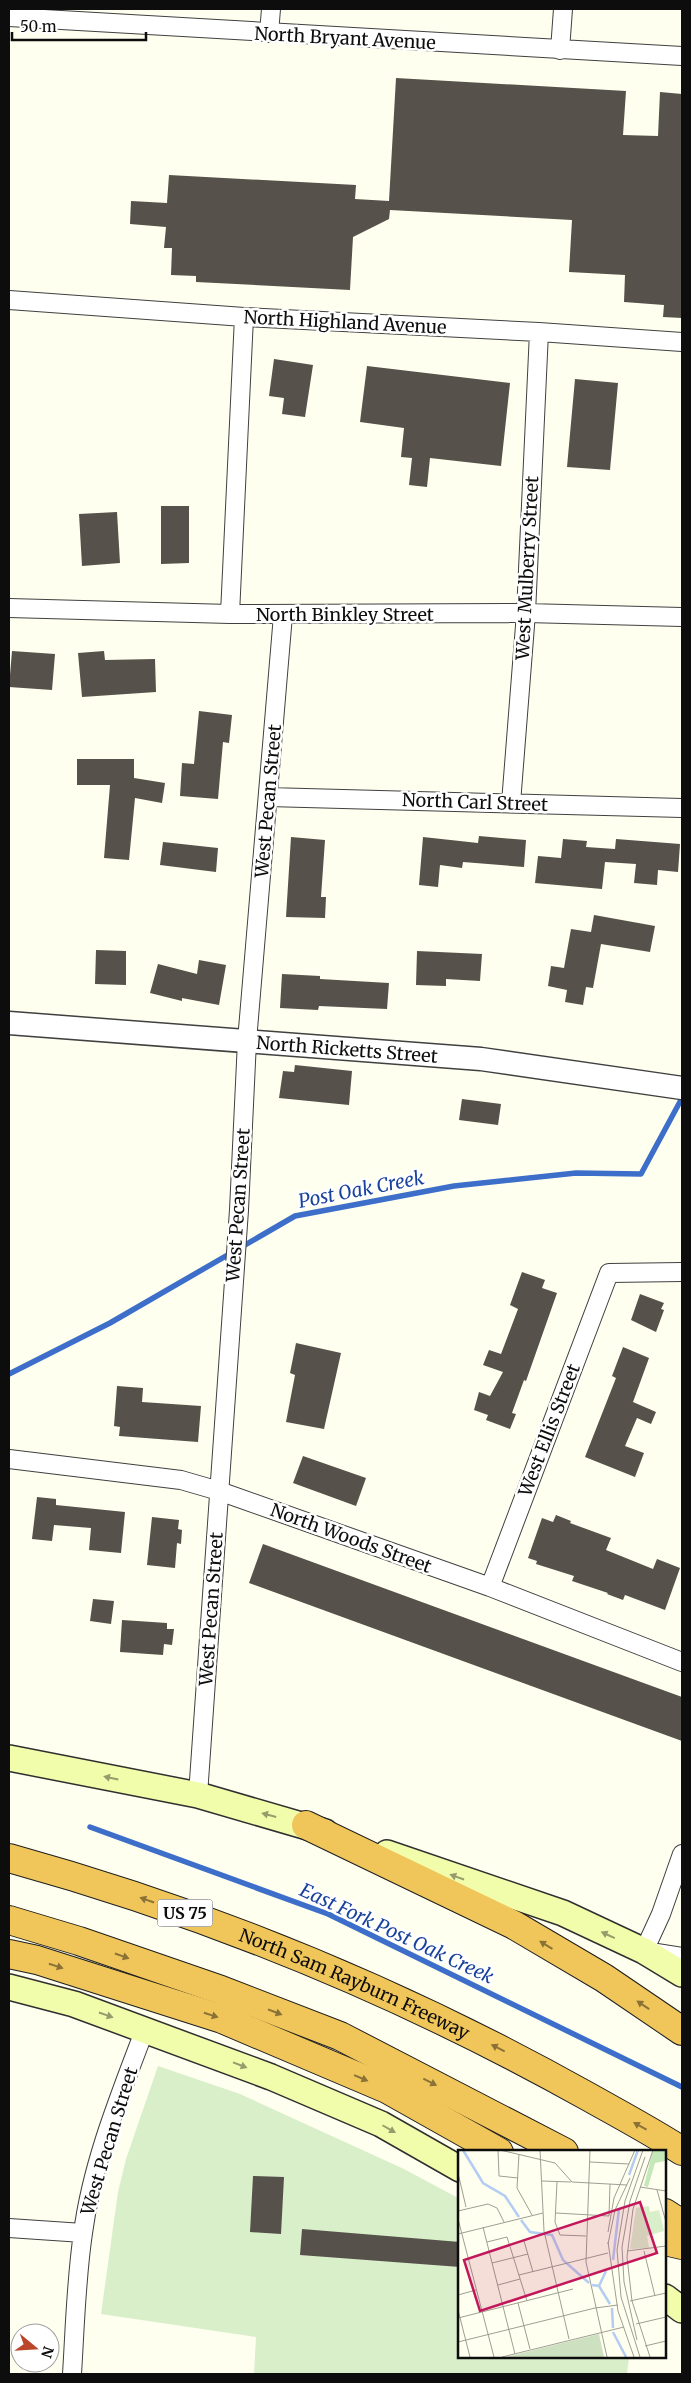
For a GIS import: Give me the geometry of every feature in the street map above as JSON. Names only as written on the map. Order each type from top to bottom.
[{"type":"highway","points":[[306,1825],[514,1925],[604,1978],[682,2031]]},
{"type":"highway","name":"North Sam Rayburn Freeway","points":[[9,1858],[86,1879],[200,1918],[356,1979],[544,2072],[682,2151]]},
{"type":"highway","points":[[9,1920],[79,1941],[212,1987],[340,2036],[560,2150]]},
{"type":"highway","points":[[9,1954],[37,1960],[222,2019],[387,2089],[495,2150]]},
{"type":"highway","points":[[666,2214],[682,2224]]},
{"type":"highway","points":[[666,2241],[682,2246]]},
{"type":"main road","points":[[9,1758],[198,1795],[306,1825],[563,1913],[644,1951],[682,1974]]},
{"type":"main road","points":[[9,1986],[74,2004],[272,2077],[381,2124],[458,2168]]},
{"type":"main road","points":[[666,2298],[682,2310]]},
{"type":"street","points":[[269,33],[270,9]]},
{"type":"street","points":[[560,50],[563,9]]},
{"type":"street","name":"North Bryant Avenue","points":[[9,17],[682,56]]},
{"type":"street","name":"North Highland Avenue","points":[[9,300],[244,317],[539,332],[682,342]]},
{"type":"street","points":[[230,614],[244,317]]},
{"type":"street","name":"West Mulberry Street","points":[[511,803],[526,612],[539,332]]},
{"type":"street","name":"North Binkley Street","points":[[9,608],[283,615],[526,612],[682,617]]},
{"type":"street","name":"West Pecan Street","points":[[198,1795],[233,1274],[239,1210],[247,1041],[283,615]]},
{"type":"street","name":"North Carl Street","points":[[268,797],[682,808]]},
{"type":"street","name":"North Ricketts Street","points":[[9,1023],[481,1059],[677,1087]]},
{"type":"street","name":"West Ellis Street","points":[[490,1587],[608,1273],[682,1272]]},
{"type":"street","name":"North Woods Street","points":[[9,1459],[181,1480],[219,1491],[490,1587],[682,1662]]},
{"type":"street","points":[[682,1854],[644,1951],[682,1957]]},
{"type":"street","name":"West Pecan Street","points":[[72,2374],[83,2233],[93,2181],[114,2110],[145,2029]]},
{"type":"street","points":[[9,2228],[83,2233]]},
{"type":"green space","points":[[158,2066],[240,2094],[404,2169],[458,2198],[458,2358],[629,2358],[627,2374],[254,2374],[256,2337],[101,2314],[118,2192],[126,2159]]},
{"type":"building","points":[[396,78],[626,91],[623,135],[658,136],[660,92],[682,94],[682,318],[663,317],[664,305],[624,302],[625,275],[569,272],[572,220],[390,210],[389,219],[353,237],[350,290],[196,282],[196,276],[171,275],[172,248],[164,248],[166,227],[130,224],[131,201],[167,203],[169,175],[356,185],[355,199],[389,201]]},
{"type":"building","points":[[274,359],[313,365],[305,417],[282,414],[284,398],[269,396]]},
{"type":"building","points":[[367,366],[510,383],[501,466],[430,458],[427,487],[409,485],[412,458],[401,457],[404,428],[360,422]]},
{"type":"building","points":[[575,379],[618,383],[610,470],[567,467]]},
{"type":"building","points":[[161,506],[189,506],[189,563],[161,564]]},
{"type":"building","points":[[117,512],[120,563],[82,566],[79,514]]},
{"type":"building","points":[[12,651],[55,654],[52,690],[9,687]]},
{"type":"building","points":[[104,651],[105,660],[155,659],[156,692],[82,697],[78,653]]},
{"type":"building","points":[[199,711],[232,715],[229,743],[223,742],[218,799],[180,796],[182,763],[194,764]]},
{"type":"building","points":[[77,759],[134,759],[134,778],[165,783],[162,803],[135,798],[129,860],[104,858],[110,785],[77,785]]},
{"type":"building","points":[[479,836],[526,840],[524,867],[463,862],[462,868],[440,865],[438,887],[419,885],[423,837],[478,843]]},
{"type":"building","points":[[291,837],[325,840],[321,897],[326,897],[325,918],[286,917]]},
{"type":"building","points":[[563,839],[587,841],[586,847],[615,849],[616,839],[680,844],[678,872],[658,870],[657,885],[634,883],[636,864],[605,862],[602,889],[535,883],[538,856],[561,858]]},
{"type":"building","points":[[163,842],[218,848],[216,872],[160,865]]},
{"type":"building","points":[[594,915],[655,926],[650,952],[601,944],[593,988],[586,987],[583,1005],[565,1002],[567,990],[548,986],[551,966],[564,968],[571,929],[591,932]]},
{"type":"building","points":[[96,950],[126,951],[126,985],[95,984]]},
{"type":"building","points":[[417,951],[482,954],[480,981],[446,979],[446,986],[416,985]]},
{"type":"building","points":[[199,960],[226,965],[219,1005],[182,998],[182,1001],[150,993],[158,964],[197,974]]},
{"type":"building","points":[[282,974],[320,976],[320,979],[389,983],[387,1009],[319,1006],[318,1010],[280,1008]]},
{"type":"building","points":[[295,1065],[352,1071],[349,1105],[279,1098],[283,1071],[294,1072]]},
{"type":"building","points":[[462,1099],[501,1104],[498,1125],[459,1120]]},
{"type":"building","points":[[522,1272],[545,1280],[542,1288],[557,1293],[526,1381],[524,1380],[512,1413],[516,1414],[510,1429],[486,1420],[488,1415],[474,1410],[479,1392],[490,1396],[503,1372],[483,1365],[489,1350],[501,1354],[518,1309],[510,1305]]},
{"type":"building","points":[[640,1294],[664,1303],[661,1309],[664,1310],[656,1332],[631,1320]]},
{"type":"building","points":[[296,1343],[341,1353],[324,1429],[286,1422],[295,1375],[290,1373]]},
{"type":"building","points":[[623,1347],[649,1358],[633,1402],[656,1412],[651,1424],[637,1418],[625,1446],[644,1453],[635,1477],[585,1457],[616,1378],[612,1376]]},
{"type":"building","points":[[117,1386],[143,1388],[142,1402],[201,1406],[198,1442],[119,1436],[120,1427],[114,1426]]},
{"type":"building","points":[[303,1456],[366,1478],[356,1506],[293,1483]]},
{"type":"building","points":[[37,1497],[56,1499],[56,1505],[125,1512],[121,1553],[89,1550],[91,1528],[54,1525],[52,1541],[32,1539]]},
{"type":"building","points":[[556,1515],[571,1521],[570,1523],[611,1538],[606,1550],[653,1569],[657,1559],[680,1568],[665,1610],[625,1595],[623,1600],[572,1581],[574,1576],[536,1564],[537,1561],[528,1558],[542,1518],[553,1522]]},
{"type":"building","points":[[152,1517],[179,1520],[178,1529],[182,1530],[181,1544],[177,1543],[175,1568],[147,1565]]},
{"type":"building","points":[[263,1544],[682,1697],[682,1741],[249,1583]]},
{"type":"building","points":[[93,1599],[114,1601],[111,1624],[90,1621]]},
{"type":"building","points":[[122,1620],[167,1623],[167,1629],[174,1629],[172,1645],[164,1644],[163,1655],[120,1652]]},
{"type":"building","points":[[253,2176],[284,2177],[281,2234],[250,2232]]},
{"type":"building","points":[[302,2229],[458,2242],[458,2267],[300,2255]]},
{"type":"waterway","name":"Post Oak Creek","points":[[9,1374],[110,1323],[295,1216],[454,1186],[576,1173],[641,1174],[682,1098]]},
{"type":"waterway","name":"East Fork Post Oak Creek","points":[[90,1827],[328,1914],[682,2087]]}]
